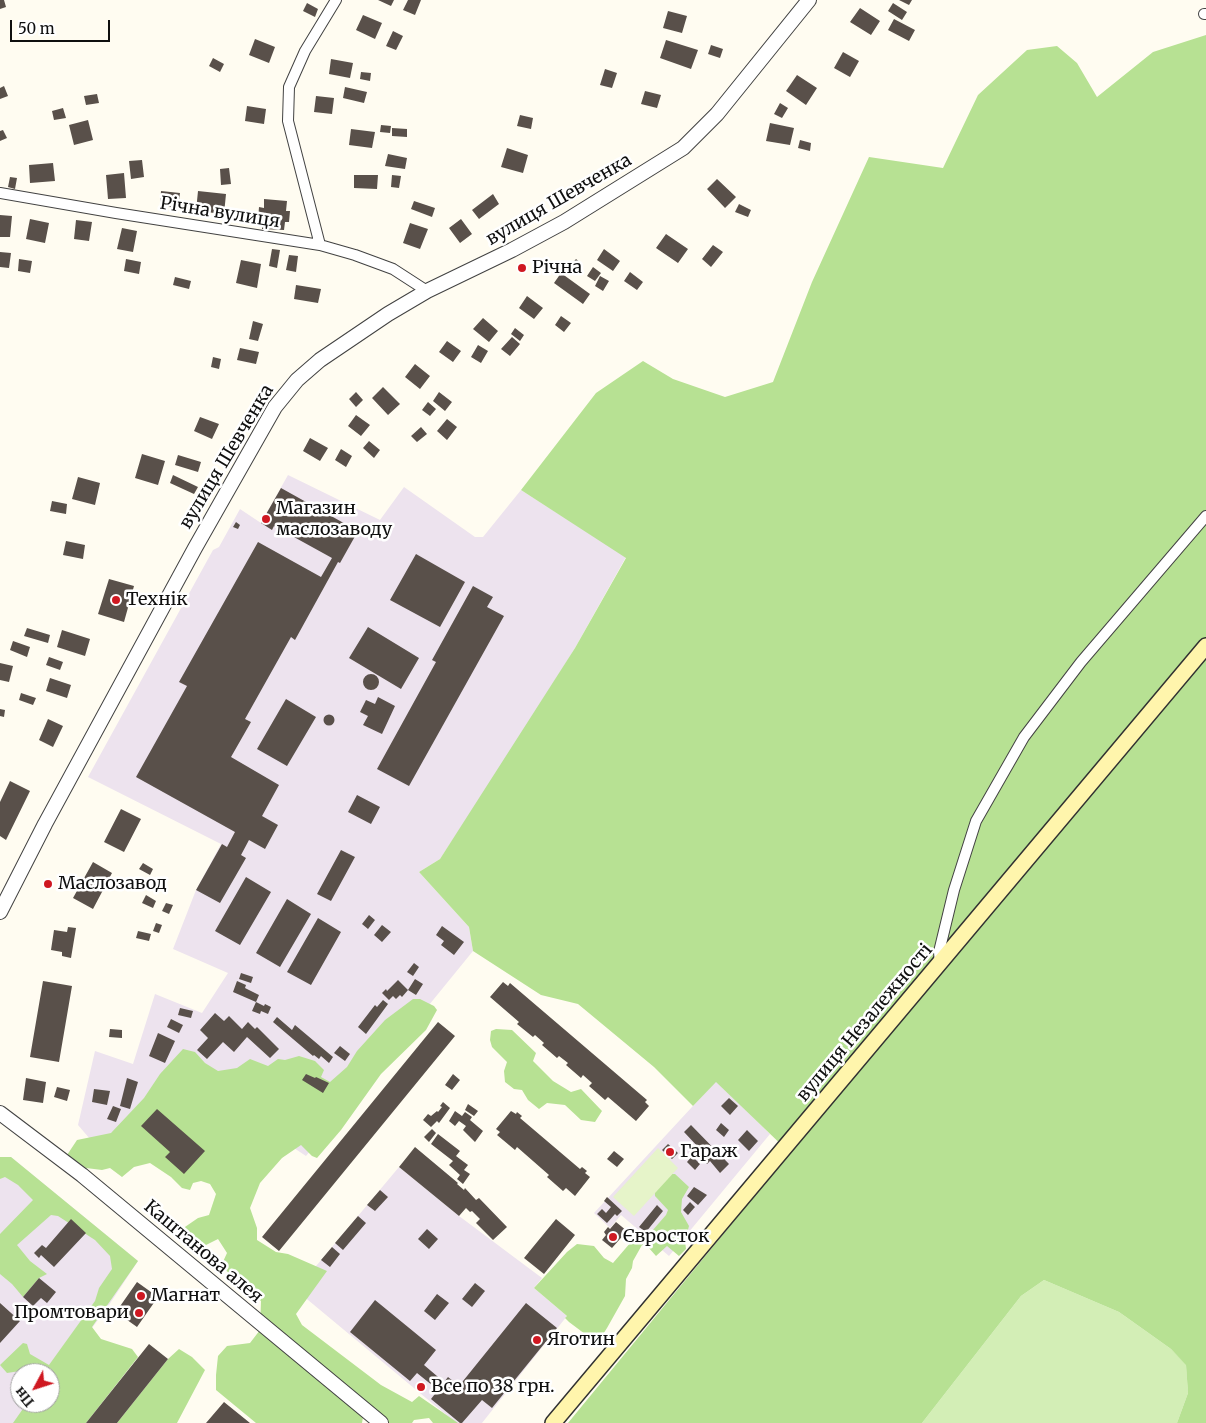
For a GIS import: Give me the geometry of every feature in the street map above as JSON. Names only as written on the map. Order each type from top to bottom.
[{"type":"main road","name":"вулиця Незалежності","points":[[553,1423],[1206,646]]},
{"type":"street","points":[[320,245],[288,121],[289,87],[305,51],[336,0]]},
{"type":"street","name":"вулиця Шевченка","points":[[0,912],[44,824],[194,548],[275,407],[297,380],[320,360],[388,314],[427,291],[512,250],[555,226],[683,148],[717,114],[808,0]]},
{"type":"street","name":"Річна вулиця","points":[[0,192],[116,213],[320,245],[393,269],[427,291]]},
{"type":"street","points":[[940,964],[939,952],[954,890],[976,821],[1024,737],[1081,662],[1206,516]]},
{"type":"street","name":"Каштанова алея","points":[[0,1113],[82,1175],[381,1423]]},
{"type":"shaded area","points":[[288,475],[380,520],[404,487],[475,537],[483,537],[521,490],[626,557],[575,648],[509,755],[440,859],[419,872],[469,927],[473,951],[306,1156],[285,1142],[133,1117],[96,1146],[78,1125],[95,1051],[133,1064],[155,994],[202,1013],[228,973],[173,949],[196,890],[221,844],[88,777],[213,550],[219,547],[240,509],[261,523]]},
{"type":"shaded area","points":[[716,1081],[770,1134],[669,1256],[621,1215],[610,1228],[594,1213]]},
{"type":"shaded area","points":[[11,1157],[138,1261],[107,1308],[60,1371],[60,1363],[10,1363],[10,1413],[29,1413],[22,1423],[0,1423],[0,1163]]},
{"type":"shaded area","points":[[399,1167],[459,1216],[542,1278],[534,1288],[567,1316],[482,1423],[456,1423],[296,1290]]},
{"type":"green space","points":[[1206,35],[1206,1423],[1177,1423],[1188,1393],[1186,1365],[1171,1349],[1119,1312],[1044,1280],[1021,1296],[922,1423],[568,1423],[790,1153],[716,1082],[693,1106],[654,1067],[578,1004],[541,995],[473,951],[469,927],[419,872],[440,859],[575,648],[626,558],[521,490],[596,393],[643,361],[673,379],[725,397],[773,382],[812,282],[869,157],[943,168],[978,95],[1027,50],[1057,46],[1077,63],[1097,97],[1153,52]]},
{"type":"green space","points":[[413,999],[420,999],[434,1006],[437,1010],[426,1030],[381,1074],[341,1130],[317,1158],[312,1156],[301,1145],[282,1158],[260,1183],[250,1208],[257,1228],[257,1240],[276,1252],[288,1254],[327,1271],[296,1314],[302,1325],[381,1385],[412,1402],[419,1396],[458,1423],[433,1423],[429,1418],[414,1420],[412,1423],[376,1423],[363,1417],[362,1423],[256,1423],[216,1390],[216,1375],[218,1356],[227,1346],[250,1343],[260,1330],[261,1301],[221,1266],[227,1253],[218,1239],[204,1246],[196,1243],[182,1229],[198,1218],[209,1215],[216,1194],[210,1184],[201,1181],[193,1183],[190,1190],[182,1188],[171,1177],[150,1163],[134,1167],[122,1177],[110,1168],[102,1170],[86,1168],[67,1155],[77,1140],[111,1133],[144,1098],[160,1074],[183,1049],[195,1052],[205,1063],[218,1071],[237,1068],[250,1059],[268,1066],[278,1059],[285,1060],[299,1056],[315,1061],[324,1070],[321,1077],[330,1082],[347,1067],[357,1051],[385,1020]]},
{"type":"green space","points":[[496,1029],[512,1030],[536,1053],[533,1061],[553,1081],[571,1092],[581,1089],[602,1111],[595,1122],[581,1120],[565,1105],[547,1103],[539,1109],[528,1100],[522,1090],[514,1089],[505,1082],[504,1071],[507,1062],[492,1047],[490,1040],[491,1031]]},
{"type":"green space","points":[[658,1148],[678,1168],[634,1216],[613,1197]]},
{"type":"green space","points":[[0,1157],[11,1157],[138,1261],[92,1327],[101,1339],[132,1349],[138,1357],[86,1423],[13,1423],[20,1413],[60,1413],[60,1363],[50,1363],[95,1301],[99,1288],[112,1269],[110,1256],[95,1240],[58,1216],[51,1215],[17,1245],[30,1261],[47,1274],[39,1278],[23,1297],[0,1274],[0,1234],[33,1200],[18,1185],[5,1177],[0,1179]]},
{"type":"green space","points":[[666,1174],[675,1174],[689,1187],[682,1199],[681,1212],[689,1226],[685,1241],[686,1249],[679,1256],[667,1246],[656,1256],[648,1247],[642,1245],[626,1279],[625,1296],[607,1328],[600,1339],[589,1337],[569,1322],[565,1318],[567,1316],[534,1288],[567,1252],[577,1244],[594,1246],[604,1258],[613,1263],[637,1235],[652,1231],[668,1210],[655,1196],[654,1184]]},
{"type":"green space","points":[[1044,1280],[1119,1312],[1171,1349],[1186,1364],[1188,1393],[1177,1423],[922,1423],[1021,1296]]},
{"type":"green space","points":[[23,1343],[27,1344],[30,1354],[46,1363],[10,1363],[10,1373],[7,1373],[0,1365]]},
{"type":"green space","points":[[179,1349],[192,1357],[205,1370],[177,1423],[117,1423],[168,1359]]},
{"type":"building","points":[[0,0],[4,0],[6,7],[0,9]]},
{"type":"building","points":[[378,0],[394,0],[391,6]]},
{"type":"building","points":[[408,0],[421,0],[415,15],[403,10]]},
{"type":"building","points":[[899,0],[912,0],[909,5]]},
{"type":"building","points":[[307,3],[318,9],[315,17],[303,11]]},
{"type":"building","points":[[893,3],[907,12],[902,20],[888,11]]},
{"type":"building","points":[[860,8],[880,21],[871,35],[850,22]]},
{"type":"building","points":[[668,11],[687,16],[682,33],[663,28]]},
{"type":"building","points":[[363,15],[382,23],[375,39],[356,30]]},
{"type":"building","points":[[894,19],[915,30],[909,41],[888,30]]},
{"type":"building","points":[[393,31],[403,36],[396,50],[386,46]]},
{"type":"building","points":[[255,39],[275,47],[269,63],[249,55]]},
{"type":"building","points":[[666,40],[698,50],[691,69],[660,58]]},
{"type":"building","points":[[711,45],[723,49],[720,58],[708,54]]},
{"type":"building","points":[[843,52],[859,61],[850,77],[834,68]]},
{"type":"building","points":[[213,58],[224,64],[220,72],[209,66]]},
{"type":"building","points":[[331,59],[353,63],[350,78],[329,74]]},
{"type":"building","points":[[605,69],[617,73],[612,88],[600,85]]},
{"type":"building","points":[[361,72],[371,73],[370,81],[360,79]]},
{"type":"building","points":[[797,75],[817,88],[806,105],[786,91]]},
{"type":"building","points":[[4,86],[8,96],[0,99],[0,88]]},
{"type":"building","points":[[345,87],[367,92],[364,103],[343,98]]},
{"type":"building","points":[[645,91],[661,95],[657,108],[641,104]]},
{"type":"building","points":[[97,94],[99,103],[86,105],[84,96]]},
{"type":"building","points":[[316,96],[334,98],[332,114],[314,112]]},
{"type":"building","points":[[780,103],[788,108],[782,118],[774,114]]},
{"type":"building","points":[[247,106],[266,109],[264,124],[245,121]]},
{"type":"building","points":[[63,108],[66,118],[54,120],[52,111]]},
{"type":"building","points":[[520,115],[533,118],[531,129],[517,126]]},
{"type":"building","points":[[88,120],[93,140],[74,145],[69,125]]},
{"type":"building","points":[[770,123],[794,128],[790,145],[766,141]]},
{"type":"building","points":[[381,125],[391,126],[390,133],[380,132]]},
{"type":"building","points":[[392,128],[407,129],[407,137],[392,136]]},
{"type":"building","points":[[351,129],[375,132],[372,148],[349,145]]},
{"type":"building","points":[[3,130],[7,138],[0,141],[0,131]]},
{"type":"building","points":[[800,140],[811,143],[810,151],[798,148]]},
{"type":"building","points":[[507,148],[528,155],[523,173],[501,167]]},
{"type":"building","points":[[388,154],[407,158],[405,169],[385,166]]},
{"type":"building","points":[[142,160],[144,177],[131,179],[129,161]]},
{"type":"building","points":[[53,163],[55,181],[30,183],[29,165]]},
{"type":"building","points":[[229,168],[231,184],[221,185],[220,169]]},
{"type":"building","points":[[124,173],[126,198],[108,199],[106,175]]},
{"type":"building","points":[[354,175],[378,175],[377,189],[354,188]]},
{"type":"building","points":[[392,175],[401,176],[399,188],[391,187]]},
{"type":"building","points":[[10,177],[17,178],[15,189],[8,187]]},
{"type":"building","points":[[717,179],[736,197],[725,208],[707,189]]},
{"type":"building","points":[[161,191],[180,193],[178,208],[160,206]]},
{"type":"building","points":[[198,191],[226,194],[224,214],[196,211]]},
{"type":"building","points":[[493,194],[499,204],[479,219],[472,210]]},
{"type":"building","points":[[264,199],[287,201],[286,211],[290,211],[289,222],[285,222],[284,230],[262,229],[262,221],[258,220],[259,207],[264,208]]},
{"type":"building","points":[[414,201],[435,208],[432,217],[411,209]]},
{"type":"building","points":[[739,204],[751,210],[748,217],[735,212]]},
{"type":"building","points":[[0,215],[12,216],[10,237],[0,237]]},
{"type":"building","points":[[30,219],[49,223],[45,243],[26,239]]},
{"type":"building","points":[[461,219],[472,234],[460,243],[449,228]]},
{"type":"building","points":[[76,220],[92,222],[89,241],[74,239]]},
{"type":"building","points":[[410,223],[428,229],[420,249],[403,243]]},
{"type":"building","points":[[122,228],[137,231],[133,252],[117,249]]},
{"type":"building","points":[[666,234],[688,249],[678,263],[656,248]]},
{"type":"building","points":[[713,245],[723,252],[711,267],[702,259]]},
{"type":"building","points":[[272,249],[280,250],[277,268],[269,266]]},
{"type":"building","points":[[604,249],[620,261],[613,271],[597,260]]},
{"type":"building","points":[[0,252],[11,253],[9,268],[0,267]]},
{"type":"building","points":[[289,255],[298,256],[296,272],[286,270]]},
{"type":"building","points":[[19,259],[32,261],[30,273],[18,271]]},
{"type":"building","points":[[126,259],[141,262],[139,274],[124,271]]},
{"type":"building","points":[[576,259],[582,264],[577,269],[571,265]]},
{"type":"building","points":[[241,260],[261,264],[257,288],[236,283]]},
{"type":"building","points":[[593,267],[601,273],[595,281],[587,276]]},
{"type":"building","points":[[630,272],[643,282],[637,290],[624,281]]},
{"type":"building","points":[[561,273],[590,294],[583,304],[554,283]]},
{"type":"building","points":[[600,276],[609,281],[603,291],[595,286]]},
{"type":"building","points":[[175,277],[191,281],[189,289],[173,285]]},
{"type":"building","points":[[296,285],[321,289],[318,303],[294,299]]},
{"type":"building","points":[[527,296],[543,308],[534,319],[519,308]]},
{"type":"building","points":[[561,316],[571,323],[564,332],[555,325]]},
{"type":"building","points":[[483,318],[498,331],[489,342],[473,329]]},
{"type":"building","points":[[253,321],[263,324],[258,341],[249,339]]},
{"type":"building","points":[[515,328],[524,335],[520,341],[511,334]]},
{"type":"building","points":[[512,337],[520,344],[510,356],[501,349]]},
{"type":"building","points":[[447,341],[461,351],[453,362],[439,352]]},
{"type":"building","points":[[478,345],[488,351],[481,363],[471,357]]},
{"type":"building","points":[[240,348],[259,352],[256,364],[237,360]]},
{"type":"building","points":[[213,357],[221,359],[219,369],[211,367]]},
{"type":"building","points":[[415,364],[430,376],[420,389],[405,377]]},
{"type":"building","points":[[383,387],[400,404],[388,415],[372,398]]},
{"type":"building","points":[[356,392],[363,400],[356,407],[349,399]]},
{"type":"building","points":[[439,392],[452,402],[445,411],[433,401]]},
{"type":"building","points":[[428,402],[436,409],[430,416],[422,410]]},
{"type":"building","points":[[356,415],[370,425],[361,436],[348,426]]},
{"type":"building","points":[[200,417],[219,424],[212,439],[194,431]]},
{"type":"building","points":[[447,419],[457,427],[447,440],[437,431]]},
{"type":"building","points":[[421,427],[427,434],[417,442],[411,436]]},
{"type":"building","points":[[310,438],[328,448],[320,461],[303,451]]},
{"type":"building","points":[[369,441],[380,450],[374,458],[363,448]]},
{"type":"building","points":[[341,449],[352,456],[346,467],[335,460]]},
{"type":"building","points":[[142,454],[165,461],[158,485],[135,478]]},
{"type":"building","points":[[178,455],[201,462],[198,472],[175,465]]},
{"type":"building","points":[[173,475],[198,487],[194,494],[170,483]]},
{"type":"building","points":[[78,477],[100,483],[95,505],[72,499]]},
{"type":"building","points":[[281,488],[358,531],[340,563],[338,562],[295,640],[291,637],[245,719],[251,722],[231,757],[279,785],[262,816],[278,825],[265,849],[249,840],[241,855],[246,858],[220,903],[196,890],[222,844],[227,847],[235,832],[136,777],[187,686],[179,682],[258,542],[321,577],[332,558],[274,526],[272,530],[261,523]]},
{"type":"building","points":[[52,501],[67,504],[66,514],[50,511]]},
{"type":"building","points":[[236,522],[240,525],[238,529],[233,527]]},
{"type":"building","points":[[66,541],[85,545],[83,559],[63,555]]},
{"type":"building","points":[[416,554],[465,582],[440,627],[390,600]]},
{"type":"building","name":"Технік","points":[[109,579],[134,586],[124,622],[98,614]]},
{"type":"building","points":[[473,586],[493,597],[487,607],[504,616],[409,786],[377,769],[436,662],[432,660]]},
{"type":"building","points":[[368,627],[419,658],[401,689],[349,658]]},
{"type":"building","points":[[27,628],[50,635],[48,643],[24,636]]},
{"type":"building","points":[[62,630],[90,639],[85,656],[57,647]]},
{"type":"building","points":[[13,641],[30,647],[27,657],[10,650]]},
{"type":"building","points":[[49,657],[63,662],[60,670],[46,665]]},
{"type":"building","points":[[0,663],[13,666],[9,682],[0,680]]},
{"type":"building","points":[[371,674],[379,682],[371,690],[363,682]]},
{"type":"building","points":[[50,678],[71,685],[67,698],[46,691]]},
{"type":"building","points":[[21,693],[36,698],[33,705],[19,700]]},
{"type":"building","points":[[378,697],[395,706],[382,734],[363,725],[368,716],[360,712],[366,700],[375,704]]},
{"type":"building","points":[[286,699],[316,717],[287,766],[257,749]]},
{"type":"building","points":[[0,709],[5,710],[4,717],[0,716]]},
{"type":"building","points":[[327,715],[331,715],[334,720],[333,724],[327,725],[324,722],[324,718]]},
{"type":"building","points":[[48,719],[63,726],[53,747],[39,740]]},
{"type":"building","points":[[10,781],[30,791],[6,840],[0,836],[0,802]]},
{"type":"building","points":[[357,795],[380,807],[371,824],[348,812]]},
{"type":"building","points":[[121,809],[141,819],[124,852],[104,842]]},
{"type":"building","points":[[341,850],[355,857],[331,901],[317,894]]},
{"type":"building","points":[[93,862],[112,873],[93,909],[73,898]]},
{"type":"building","points":[[143,863],[153,869],[150,875],[139,869]]},
{"type":"building","points":[[246,877],[271,892],[240,945],[215,931]]},
{"type":"building","points":[[146,895],[156,901],[153,908],[142,903]]},
{"type":"building","points":[[287,899],[311,914],[280,967],[256,953]]},
{"type":"building","points":[[166,903],[173,905],[169,914],[162,911]]},
{"type":"building","points":[[369,915],[375,920],[368,929],[362,924]]},
{"type":"building","points":[[318,918],[341,932],[311,985],[287,972]]},
{"type":"building","points":[[156,923],[162,925],[159,933],[153,931]]},
{"type":"building","points":[[382,925],[391,932],[382,942],[374,935]]},
{"type":"building","points":[[442,926],[464,942],[454,955],[441,945],[444,941],[436,935]]},
{"type":"building","points":[[68,927],[76,928],[71,958],[62,956],[62,952],[51,950],[54,930],[67,932]]},
{"type":"building","points":[[138,931],[151,934],[149,941],[136,938]]},
{"type":"building","points":[[414,963],[419,967],[413,976],[407,972]]},
{"type":"building","points":[[241,973],[253,977],[251,983],[239,979]]},
{"type":"building","points":[[415,979],[423,984],[416,995],[408,990]]},
{"type":"building","points":[[398,980],[408,990],[402,997],[400,995],[396,999],[393,996],[389,1000],[382,993],[386,989],[387,991]]},
{"type":"building","points":[[43,981],[72,986],[59,1062],[30,1057]]},
{"type":"building","points":[[237,981],[246,985],[245,988],[259,995],[256,1002],[233,992]]},
{"type":"building","points":[[503,982],[508,986],[510,983],[647,1100],[645,1102],[649,1106],[636,1121],[608,1097],[605,1100],[589,1086],[592,1083],[583,1075],[581,1078],[559,1056],[557,1058],[542,1045],[544,1043],[517,1024],[519,1022],[490,997]]},
{"type":"building","points":[[383,1000],[388,1004],[366,1034],[358,1027],[375,1005],[377,1007]]},
{"type":"building","points":[[256,1002],[271,1007],[268,1014],[261,1011],[260,1014],[252,1011]]},
{"type":"building","points":[[180,1008],[193,1011],[191,1018],[178,1015]]},
{"type":"building","points":[[215,1013],[224,1021],[229,1016],[242,1029],[248,1022],[255,1029],[257,1027],[279,1049],[270,1058],[247,1037],[234,1052],[223,1042],[207,1059],[197,1050],[208,1038],[200,1030]]},
{"type":"building","points":[[277,1017],[292,1030],[295,1025],[333,1057],[329,1063],[321,1056],[319,1059],[313,1056],[273,1022]]},
{"type":"building","points":[[171,1019],[183,1025],[179,1033],[167,1027]]},
{"type":"building","points":[[438,1022],[455,1036],[279,1251],[262,1237]]},
{"type":"building","points":[[110,1029],[122,1030],[122,1038],[109,1037]]},
{"type":"building","points":[[158,1033],[175,1041],[165,1063],[149,1056]]},
{"type":"building","points":[[340,1046],[350,1054],[345,1061],[334,1053]]},
{"type":"building","points":[[306,1074],[329,1083],[323,1093],[302,1080]]},
{"type":"building","points":[[453,1074],[460,1080],[452,1090],[445,1085]]},
{"type":"building","points":[[26,1078],[46,1082],[43,1103],[23,1100]]},
{"type":"building","points":[[127,1078],[138,1082],[130,1109],[120,1106]]},
{"type":"building","points":[[57,1087],[70,1090],[67,1101],[54,1097]]},
{"type":"building","points":[[94,1089],[110,1091],[107,1105],[92,1102]]},
{"type":"building","points":[[729,1098],[738,1106],[730,1115],[721,1106]]},
{"type":"building","points":[[443,1102],[450,1108],[439,1123],[437,1121],[431,1127],[423,1120],[428,1114],[431,1116],[438,1112]]},
{"type":"building","points":[[468,1104],[478,1111],[474,1116],[465,1110]]},
{"type":"building","points":[[113,1106],[121,1109],[116,1122],[107,1119]]},
{"type":"building","points":[[157,1109],[205,1151],[184,1174],[165,1157],[170,1152],[141,1126]]},
{"type":"building","points":[[455,1111],[462,1116],[465,1112],[472,1117],[470,1120],[483,1131],[475,1142],[463,1130],[466,1126],[459,1121],[455,1126],[449,1121]]},
{"type":"building","points":[[511,1111],[516,1114],[517,1112],[522,1116],[520,1118],[580,1169],[582,1167],[587,1171],[585,1173],[590,1177],[575,1196],[566,1188],[563,1191],[547,1177],[549,1175],[517,1147],[515,1150],[497,1135],[500,1132],[496,1129]]},
{"type":"building","points":[[721,1123],[729,1130],[724,1137],[716,1130]]},
{"type":"building","points":[[691,1125],[729,1164],[720,1173],[710,1161],[707,1164],[701,1157],[703,1155],[698,1150],[700,1149],[684,1132]]},
{"type":"building","points":[[432,1129],[436,1133],[429,1142],[424,1137]]},
{"type":"building","points":[[747,1130],[758,1141],[749,1151],[738,1140]]},
{"type":"building","points":[[438,1134],[460,1151],[456,1156],[468,1165],[464,1170],[470,1174],[463,1184],[457,1179],[460,1175],[449,1165],[453,1161],[431,1144]]},
{"type":"building","name":"Гараж","points":[[668,1144],[678,1153],[672,1159],[662,1150]]},
{"type":"building","points":[[415,1147],[464,1190],[465,1188],[476,1200],[479,1198],[507,1227],[493,1240],[476,1223],[480,1219],[472,1211],[470,1212],[466,1208],[459,1216],[399,1167]]},
{"type":"building","points":[[614,1151],[624,1159],[617,1167],[607,1159]]},
{"type":"building","points":[[692,1156],[700,1164],[695,1170],[687,1162]]},
{"type":"building","points":[[694,1187],[707,1195],[698,1205],[687,1196]]},
{"type":"building","points":[[380,1190],[388,1197],[375,1211],[367,1205]]},
{"type":"building","points":[[607,1197],[622,1211],[617,1216],[615,1214],[607,1223],[597,1214],[602,1209],[606,1213],[611,1207],[604,1201]]},
{"type":"building","points":[[690,1202],[695,1207],[688,1215],[683,1210]]},
{"type":"building","points":[[657,1205],[663,1211],[646,1232],[639,1227]]},
{"type":"building","points":[[358,1216],[366,1223],[343,1250],[335,1243]]},
{"type":"building","points":[[71,1219],[86,1233],[54,1267],[41,1255],[39,1258],[34,1253],[42,1245],[46,1248]]},
{"type":"building","points":[[556,1219],[575,1235],[544,1274],[524,1258]]},
{"type":"building","name":"Євросток","points":[[616,1222],[627,1231],[612,1248],[602,1240],[606,1235],[604,1232],[608,1227],[610,1229]]},
{"type":"building","points":[[427,1229],[438,1239],[429,1249],[418,1239]]},
{"type":"building","points":[[332,1247],[340,1254],[330,1267],[321,1260]]},
{"type":"building","points":[[39,1278],[56,1292],[47,1303],[41,1298],[33,1306],[23,1297]]},
{"type":"building","points":[[137,1282],[158,1297],[137,1327],[116,1312]]},
{"type":"building","points":[[475,1283],[485,1291],[472,1307],[462,1299]]},
{"type":"building","points":[[437,1294],[449,1303],[435,1320],[424,1311]]},
{"type":"building","points":[[375,1300],[436,1350],[424,1365],[444,1382],[448,1377],[459,1386],[526,1303],[557,1328],[492,1408],[482,1400],[460,1423],[431,1399],[438,1390],[417,1373],[410,1381],[350,1332]]},
{"type":"building","points":[[0,1303],[20,1321],[0,1343]]},
{"type":"building","points":[[149,1344],[168,1359],[117,1423],[86,1423]]},
{"type":"building","points":[[224,1402],[250,1423],[206,1423]]},
{"type":"place","name":"Річна","points":[[522,268]]},
{"type":"place","name":"Магазин маслозаводу","points":[[266,519]]},
{"type":"place","name":"Технік","points":[[116,600]]},
{"type":"place","name":"Маслозавод","points":[[48,884]]},
{"type":"place","name":"Гараж","points":[[670,1152]]},
{"type":"place","name":"Євросток","points":[[613,1237]]},
{"type":"place","name":"Магнат","points":[[141,1296]]},
{"type":"place","name":"Промтовари","points":[[139,1313]]},
{"type":"place","name":"Яготин","points":[[537,1340]]},
{"type":"place","name":"Все по 38 грн.","points":[[421,1387]]}]
